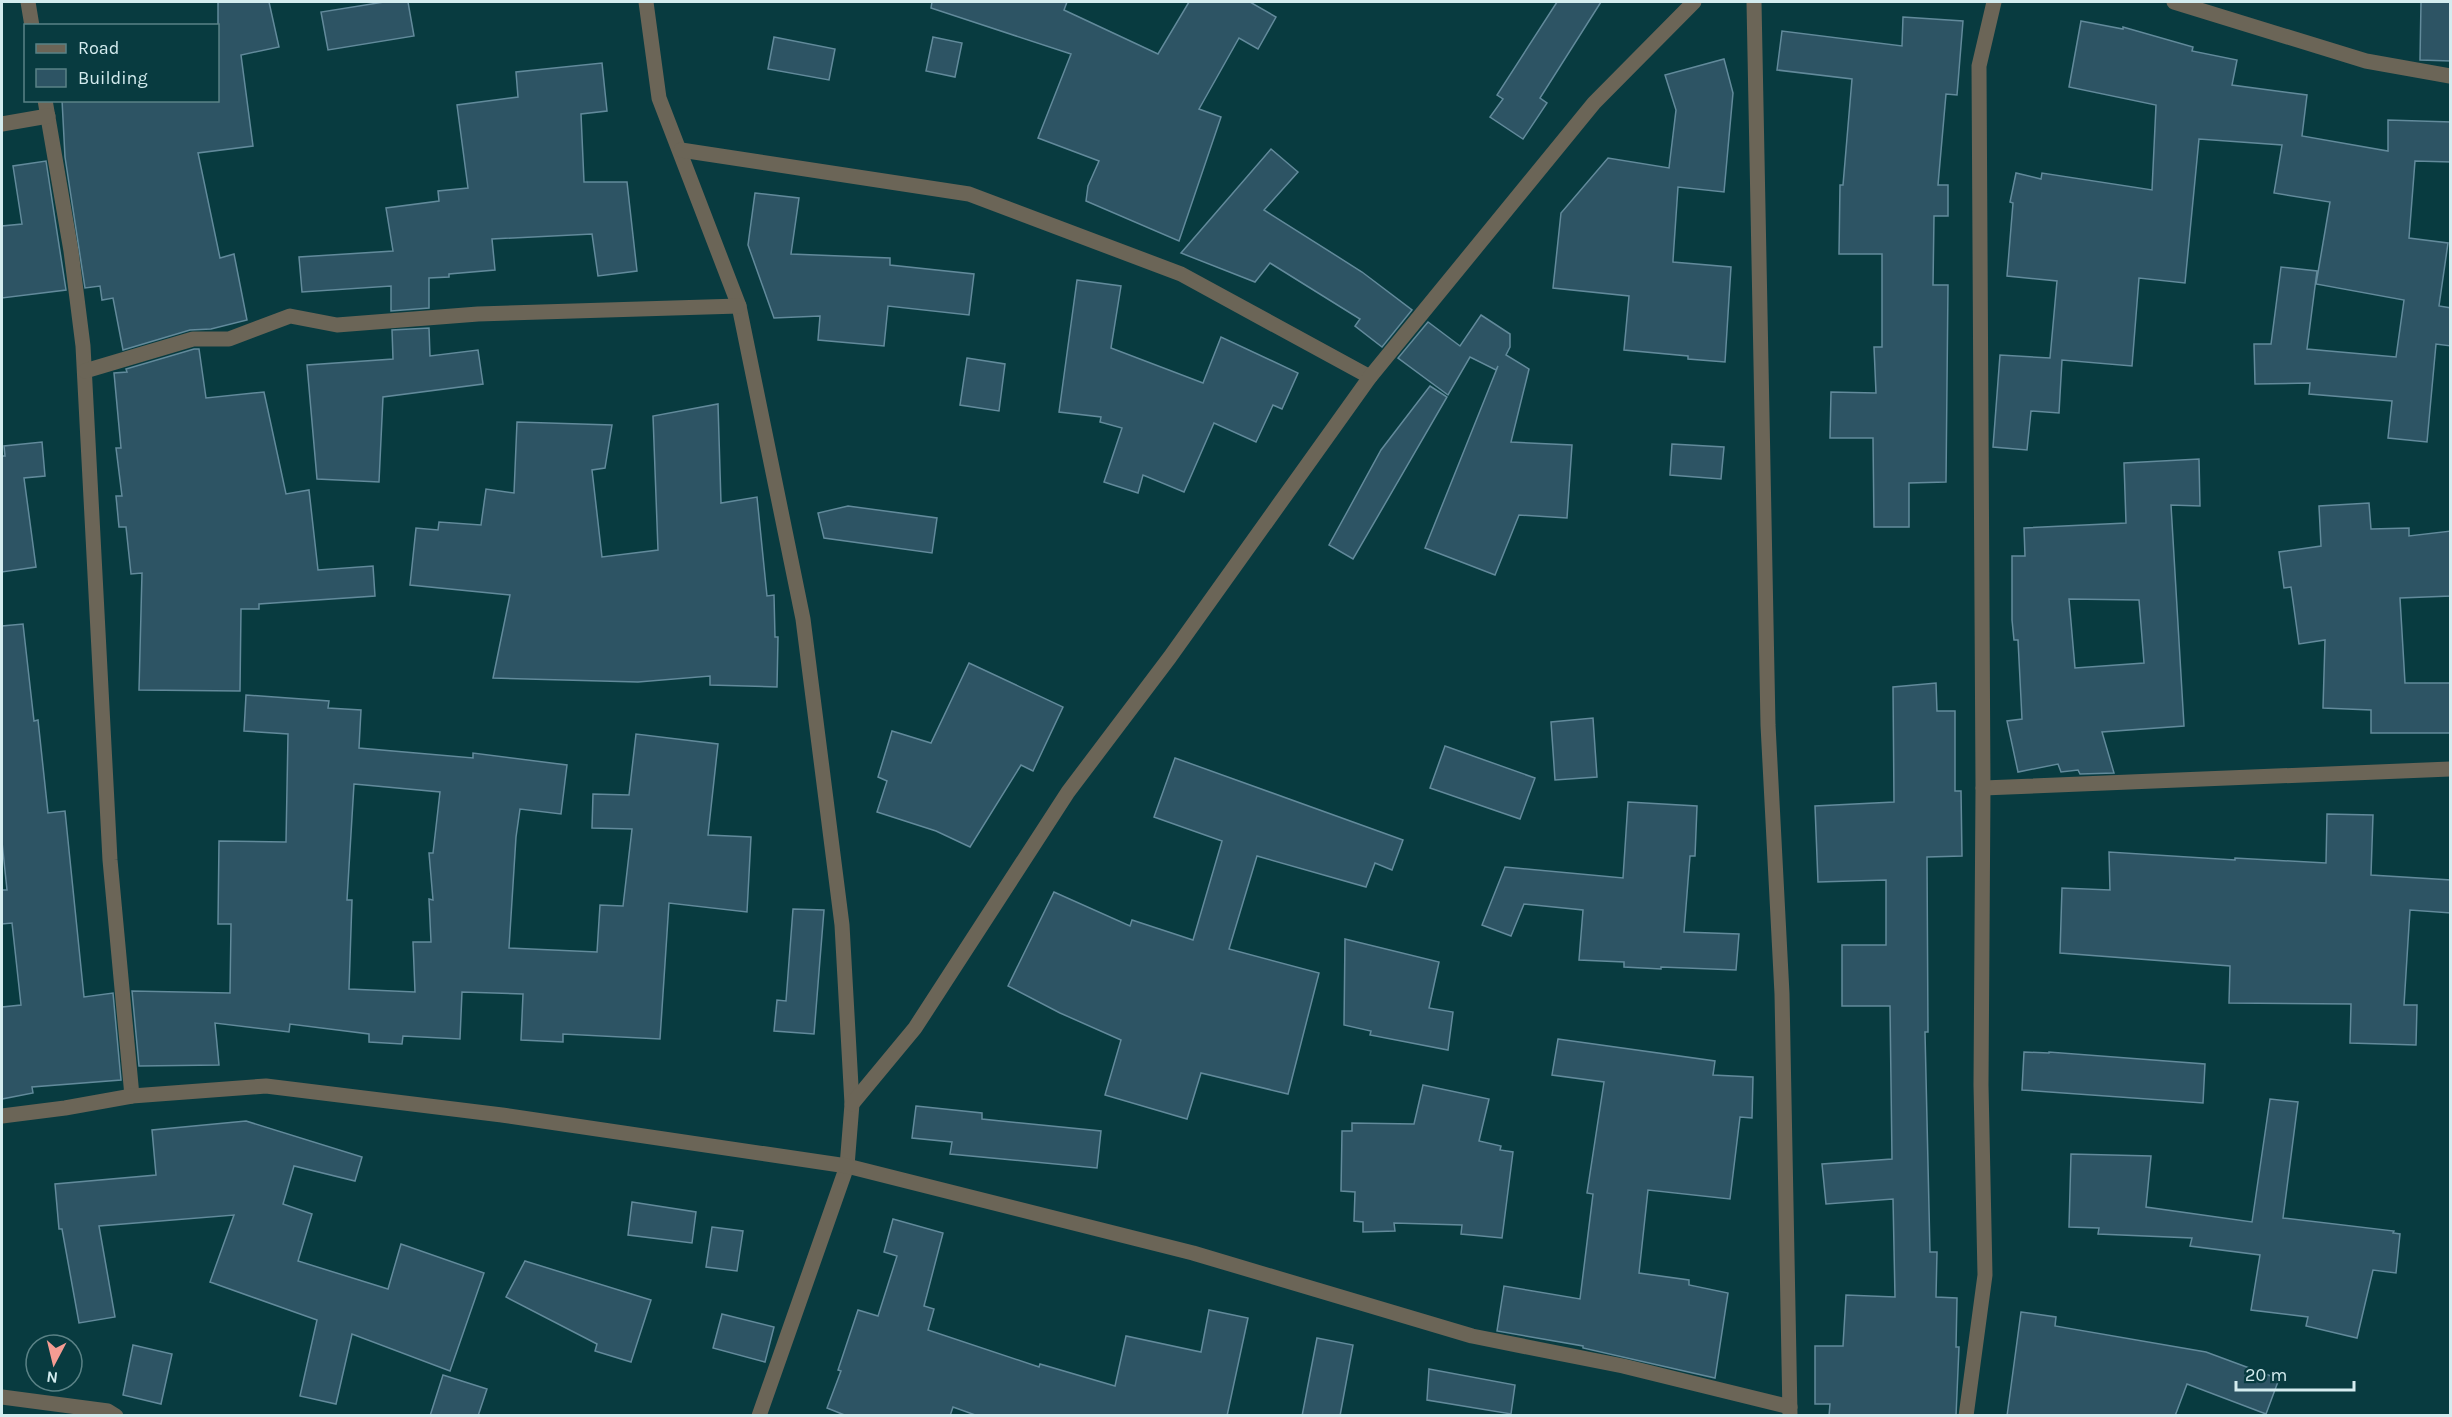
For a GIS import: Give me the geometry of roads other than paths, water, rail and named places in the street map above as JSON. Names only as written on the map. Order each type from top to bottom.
[{"type":"street","points":[[28,2],[32,24]]},
{"type":"street","points":[[646,2],[659,98],[681,150],[739,306],[803,619],[842,925],[852,1104],[847,1166],[759,1416]]},
{"type":"street","points":[[852,1104],[915,1028],[1068,792],[1170,657],[1370,377],[1594,103],[1694,2]]},
{"type":"street","points":[[2,1116],[132,1096],[266,1086],[502,1115],[847,1166],[1194,1253],[1472,1336],[1623,1366],[1790,1411],[1782,994],[1768,725],[1754,2]]},
{"type":"street","points":[[1966,1416],[1985,1275],[1981,1085],[1983,788],[1979,66],[1994,2]]},
{"type":"street","points":[[2174,2],[2367,61],[2451,76]]},
{"type":"street","points":[[45,102],[71,251],[85,371],[110,860],[132,1096]]},
{"type":"street","points":[[2,124],[48,116]]},
{"type":"street","points":[[681,150],[969,194],[1181,274],[1370,377]]},
{"type":"street","points":[[85,371],[193,339],[229,339],[290,316],[337,325],[478,314],[739,306]]},
{"type":"street","points":[[1983,788],[2451,769]]},
{"type":"street","points":[[2,1398],[108,1411],[116,1416]]}]
